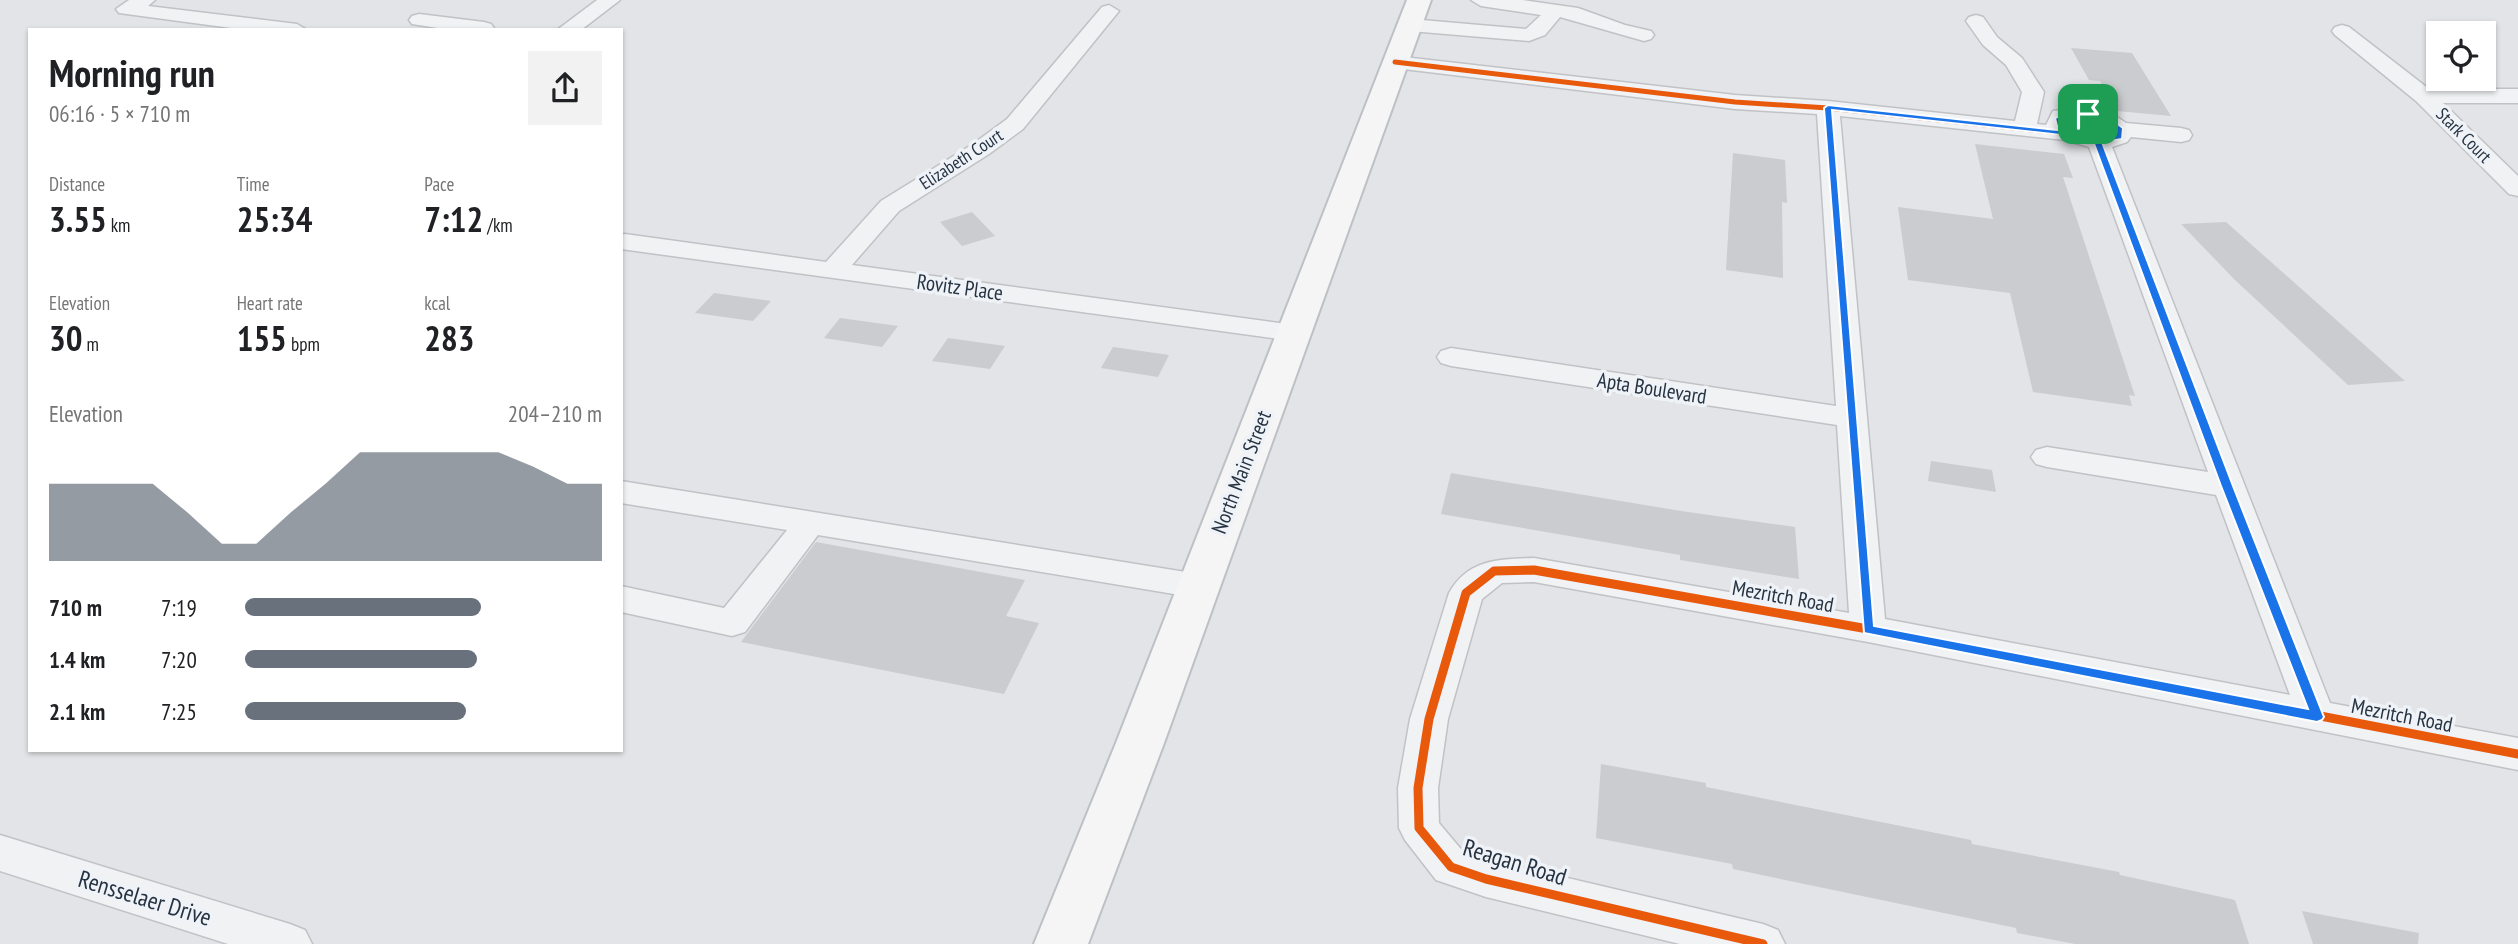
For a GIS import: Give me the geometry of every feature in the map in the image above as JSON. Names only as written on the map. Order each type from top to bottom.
[{"type":"main road","name":"North Main Street","points":[[1061,944],[1415,12]]},
{"type":"street","points":[[145,0],[126,9],[281,28]]},
{"type":"street","points":[[570,28],[610,0]]},
{"type":"street","points":[[1480,0],[1578,14],[1620,30],[1644,35]]},
{"type":"street","points":[[410,25],[442,6]]},
{"type":"street","name":"Elizabeth Court","points":[[834,269],[890,206],[981,149],[1015,124],[1109,11]]},
{"type":"street","points":[[1415,12],[1528,35],[1538,31],[1555,11]]},
{"type":"street","points":[[1976,21],[1990,41],[2015,62],[2033,92],[2024,129]]},
{"type":"street","points":[[410,25],[484,28]]},
{"type":"street","name":"Stark Court","points":[[2342,31],[2424,96],[2518,189]]},
{"type":"street","points":[[1395,62],[1735,102],[1828,108],[2024,129],[2096,135],[2181,135]]},
{"type":"street","points":[[2424,96],[2518,96]]},
{"type":"street","points":[[1828,108],[1868,629]]},
{"type":"street","points":[[2096,135],[2227,486],[2317,717]]},
{"type":"street","name":"Rovitz Place","points":[[625,242],[1294,334]]},
{"type":"street","name":"Apta Boulevard","points":[[1451,357],[1852,418]]},
{"type":"street","points":[[2047,457],[2227,486]]},
{"type":"street","points":[[623,492],[1198,586]]},
{"type":"street","points":[[623,600],[732,623],[811,522]]},
{"type":"street","name":"Mezritch Road","points":[[1494,571],[1534,570],[1868,629],[2518,754]]},
{"type":"street","name":"Reagan Road","points":[[1494,571],[1466,593],[1433,706],[1418,788],[1419,828],[1451,867],[1486,879],[1763,944]]},
{"type":"street","name":"Rensselaer Drive","points":[[0,853],[290,944]]},
{"type":"building","points":[[2071,48],[2132,53],[2171,116],[2117,111],[2100,81],[2089,80]]},
{"type":"building","points":[[1975,144],[2064,154],[2073,178],[2063,177],[2135,396],[2129,395],[2132,406],[2033,392],[2010,293],[1908,280],[1898,207],[1993,219]]},
{"type":"building","points":[[1733,153],[1785,160],[1787,203],[1782,202],[1783,278],[1726,270]]},
{"type":"building","points":[[972,212],[995,236],[962,246],[940,222]]},
{"type":"building","points":[[2226,222],[2405,381],[2348,385],[2235,280],[2181,224]]},
{"type":"building","points":[[714,293],[771,301],[753,321],[695,313]]},
{"type":"building","points":[[840,318],[898,326],[882,347],[824,338]]},
{"type":"building","points":[[948,338],[1005,346],[990,369],[932,361]]},
{"type":"building","points":[[1113,347],[1169,355],[1158,377],[1101,368]]},
{"type":"building","points":[[1931,461],[1992,470],[1996,492],[1928,481]]},
{"type":"building","points":[[1451,473],[1795,527],[1799,579],[1680,560],[1680,555],[1441,514]]},
{"type":"building","points":[[816,542],[1025,580],[1006,616],[1039,623],[1004,694],[741,642]]},
{"type":"building","points":[[1601,764],[1706,783],[1706,787],[1971,840],[1972,844],[2119,872],[2120,875],[2235,900],[2249,944],[2075,944],[2017,933],[2016,928],[1733,869],[1732,864],[1596,838]]},
{"type":"building","points":[[2302,911],[2419,933],[2418,944],[2313,944]]},
{"type":"cycle path","points":[[1395,62],[1735,102],[1828,108],[2070,134]]},
{"type":"cycle path","points":[[1763,944],[1486,879],[1451,867],[1419,828],[1418,788],[1429,719],[1466,593],[1494,571],[1534,570],[1868,629],[2518,754]]},
{"type":"route","points":[[1828,108],[2070,134],[2057,124],[2057,119],[2068,114],[2088,114],[2109,120],[2120,129],[2119,137],[2098,141],[2317,717],[1868,629],[1828,108]]}]
